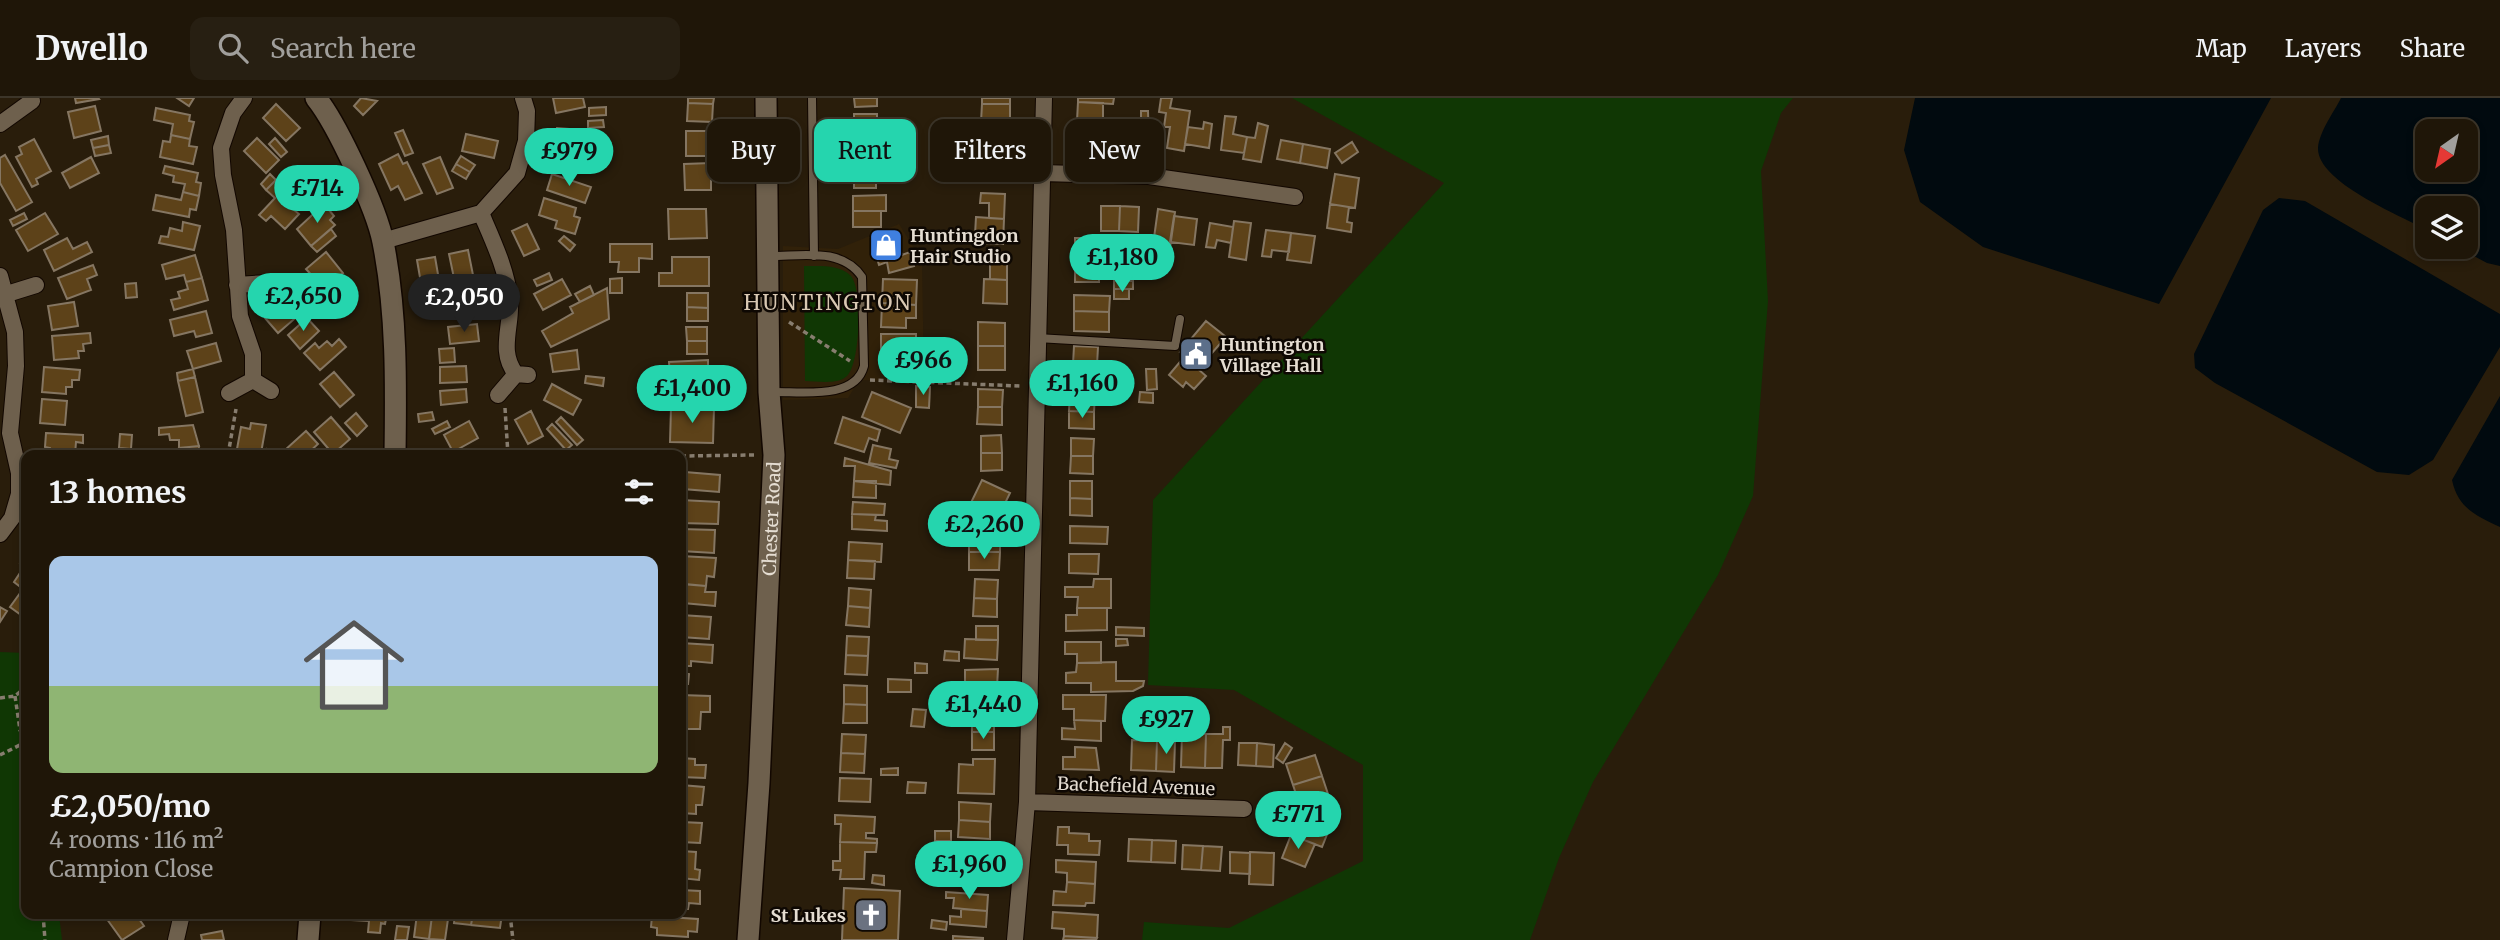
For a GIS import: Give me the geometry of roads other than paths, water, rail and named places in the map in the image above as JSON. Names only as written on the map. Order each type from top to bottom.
[{"type":"main road","points":[[316,98],[350,156],[383,241],[397,375],[395,450]]},
{"type":"main road","name":"Chester Road","points":[[748,940],[759,783],[774,455],[769,392],[766,98]]},
{"type":"main road","points":[[308,940],[310,919]]},
{"type":"street","points":[[244,98],[233,113],[221,148],[223,175],[234,230],[240,316],[254,354],[241,386],[271,391]]},
{"type":"street","points":[[383,241],[481,213],[517,173],[527,141],[527,111],[523,98]]},
{"type":"street","points":[[1043,119],[1044,98]]},
{"type":"street","points":[[0,124],[32,101]]},
{"type":"street","points":[[1051,173],[1149,176],[1295,197]]},
{"type":"street","points":[[1015,940],[1027,802],[1042,182]]},
{"type":"street","points":[[481,213],[499,255],[510,301],[506,348],[512,382]]},
{"type":"street","points":[[0,276],[15,332],[16,366],[10,433],[19,473],[19,494],[12,518],[0,534]]},
{"type":"street","points":[[237,285],[267,283]]},
{"type":"street","points":[[6,294],[36,285]]},
{"type":"street","name":"Bachefield Avenue","points":[[1027,802],[1244,809]]},
{"type":"street","points":[[177,940],[181,919]]},
{"type":"lane","points":[[812,98],[814,256]]},
{"type":"lane","points":[[767,256],[841,258],[854,265],[862,277],[863,370],[859,380],[846,389],[769,392]]},
{"type":"lane","points":[[1037,338],[1175,346],[1180,319]]},
{"type":"place","name":"Huntingdon Hair Studio","points":[[886,245]]},
{"type":"place","name":"Huntington Village Hall","points":[[1196,354]]},
{"type":"place","name":"St Lukes","points":[[871,915]]},
{"type":"district","name":"HUNTINGTON","points":[[828,302]]}]
